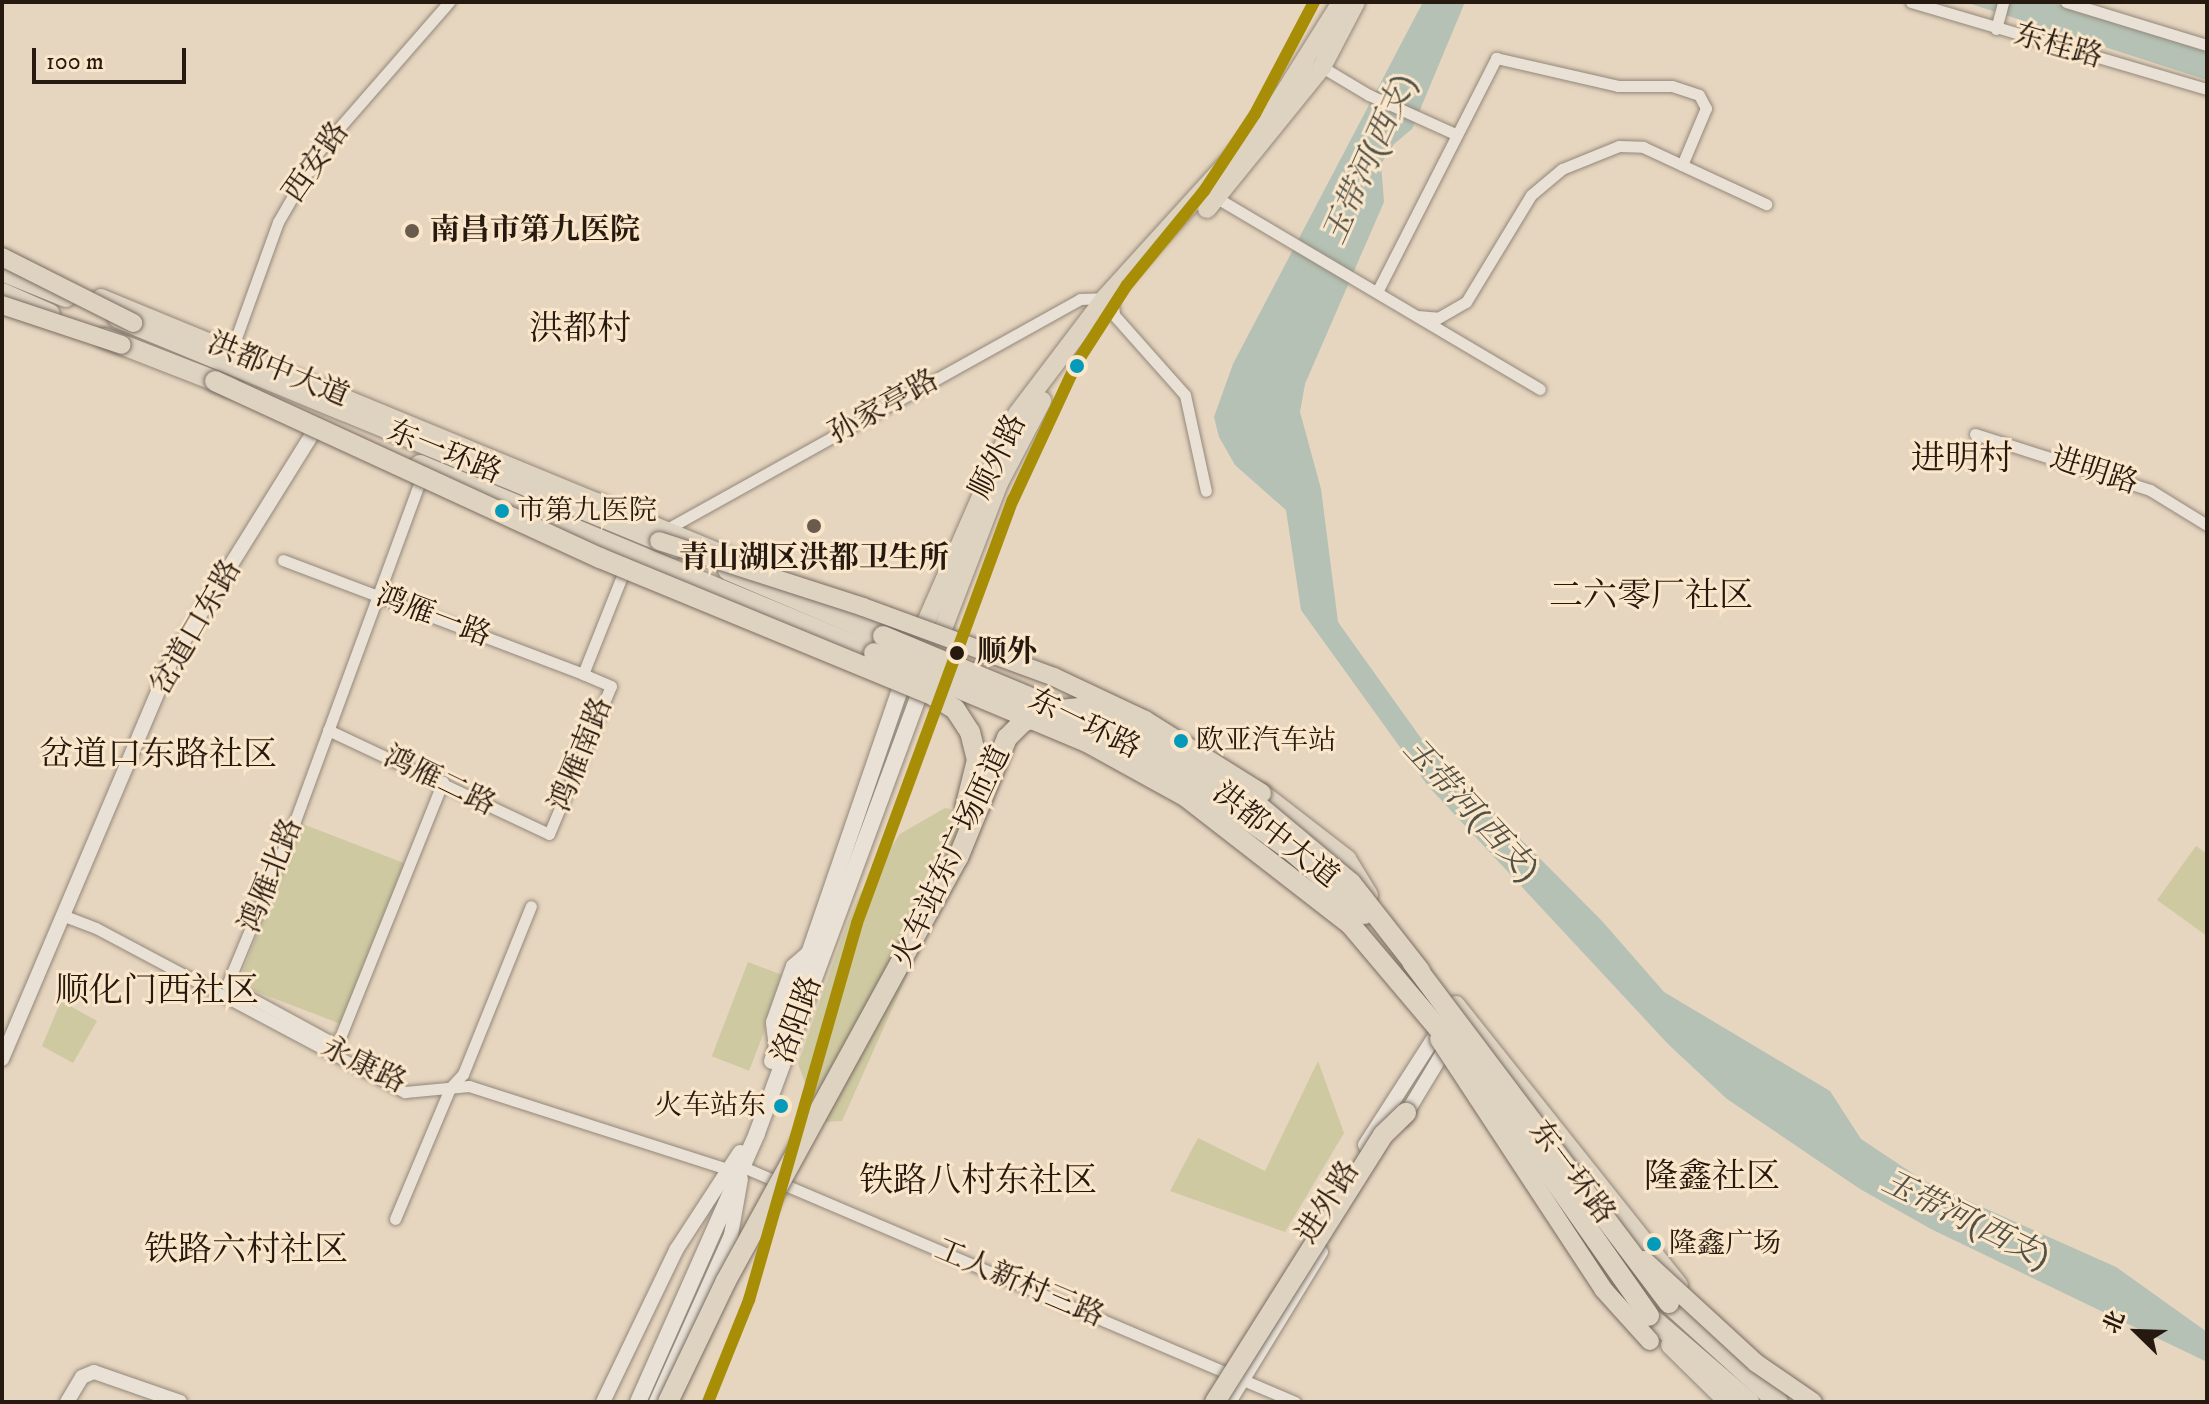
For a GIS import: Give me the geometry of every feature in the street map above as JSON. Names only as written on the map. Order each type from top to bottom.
[{"type":"highway","name":"东一环路","points":[[2,271],[663,535],[1096,725],[1252,821],[1364,914],[1669,1303],[1778,1402]]},
{"type":"highway","name":"东一环路","points":[[2,295],[1087,742],[1230,826],[1414,980],[1649,1316],[1749,1402]]},
{"type":"highway","name":"火车站东广场匝道","points":[[215,381],[600,558],[955,709],[970,732],[977,760],[972,787],[878,1009]]},
{"type":"highway","name":"火车站东广场匝道","points":[[668,1402],[726,1281],[878,1009],[958,858],[1007,738],[1023,722],[1051,711],[1082,708],[1150,738],[1254,802],[1351,883],[1414,980]]},
{"type":"highway","points":[[1215,1402],[1383,1135],[1406,1113]]},
{"type":"main road","name":"顺外路","points":[[906,673],[1017,414],[1109,301],[1269,117],[1341,2]]},
{"type":"main road","name":"顺外路","points":[[936,647],[1029,418],[1109,301],[1217,198],[1322,67],[1356,2]]},
{"type":"main road","name":"洪都中大道","points":[[2,258],[936,647],[1150,747],[1248,806],[1392,932],[1463,1013],[1733,1351],[1803,1402]]},
{"type":"main road","points":[[2,258],[133,323]]},
{"type":"main road","name":"洪都中大道","points":[[2,295],[1117,763],[1224,833],[1341,927],[1406,993],[1623,1300],[1728,1402]]},
{"type":"main road","points":[[2,305],[122,345]]},
{"type":"main road","points":[[663,535],[1054,677],[1145,720],[1262,793],[1347,859],[1392,932]]},
{"type":"main road","name":"洛阳路","points":[[638,1402],[737,1163],[936,647]]},
{"type":"main road","name":"洛阳路","points":[[627,1402],[737,1163],[906,673]]},
{"type":"main road","points":[[1414,980],[1475,1099],[1603,1289],[1650,1341],[1721,1402]]},
{"type":"main road","points":[[1618,1235],[1756,1363],[1813,1402]]},
{"type":"street","name":"西安路","points":[[231,352],[278,222],[319,151],[449,2]]},
{"type":"street","name":"东桂路","points":[[1911,2],[2207,89]]},
{"type":"street","points":[[1996,26],[2003,2]]},
{"type":"street","points":[[2066,2],[2207,45]]},
{"type":"street","points":[[1373,290],[1488,70],[1503,56],[1618,86],[1672,86],[1699,95],[1706,108],[1682,165]]},
{"type":"street","points":[[1322,67],[1369,95],[1455,134]]},
{"type":"street","points":[[1417,316],[1438,318],[1466,302],[1531,195],[1562,169],[1619,146],[1643,147],[1766,204]]},
{"type":"street","points":[[1217,198],[1540,389]]},
{"type":"street","name":"孙家亭路","points":[[663,535],[1080,299],[1109,301]]},
{"type":"street","points":[[1109,301],[1114,315],[1185,395],[1206,491]]},
{"type":"street","name":"岔道口东路","points":[[2,1059],[171,661],[316,428]]},
{"type":"street","name":"进明路","points":[[1975,434],[2150,490],[2207,525]]},
{"type":"street","name":"鸿雁北路","points":[[423,472],[328,730],[227,985],[337,1045],[443,781]]},
{"type":"street","name":"鸿雁南路","points":[[549,834],[611,686],[583,674],[629,558]]},
{"type":"street","name":"鸿雁一路","points":[[283,560],[583,674]]},
{"type":"street","name":"鸿雁二路","points":[[328,730],[443,781],[549,834]]},
{"type":"street","points":[[395,1219],[450,1088],[463,1074],[531,906]]},
{"type":"street","name":"永康路","points":[[62,915],[96,928],[405,1092],[469,1086],[737,1163]]},
{"type":"street","name":"进外路","points":[[1204,1402],[1440,1040],[1463,1013]]},
{"type":"street","name":"进外路","points":[[1229,1402],[1406,1113],[1440,1040]]},
{"type":"street","name":"工人新村三路","points":[[737,1163],[1295,1402]]},
{"type":"street","name":"洛阳路","points":[[603,1402],[676,1250],[737,1163]]},
{"type":"street","name":"洛阳路","points":[[656,1402],[731,1235],[737,1163]]},
{"type":"street","points":[[67,1402],[82,1377],[94,1372],[180,1402]]},
{"type":"shaded area","points":[[945,808],[979,815],[842,1121],[820,1122],[798,1064],[845,929],[859,895],[900,834]]},
{"type":"shaded area","points":[[300,823],[405,863],[343,1025],[238,985]]},
{"type":"shaded area","points":[[2196,846],[2207,854],[2207,936],[2157,900]]},
{"type":"shaded area","points":[[748,962],[785,976],[749,1071],[712,1056]]},
{"type":"shaded area","points":[[61,1001],[97,1021],[73,1063],[42,1046]]},
{"type":"shaded area","points":[[1318,1061],[1344,1133],[1285,1232],[1170,1191],[1198,1138],[1265,1171]]},
{"type":"water","name":"玉带河(西支)","points":[[1423,2],[1465,2],[1412,129],[1394,144],[1381,164],[1384,202],[1305,384],[1300,412],[1321,489],[1338,622],[1423,741],[1602,921],[1664,992],[1830,1091],[1861,1139],[1924,1181],[2116,1267],[2207,1332],[2207,1362],[1931,1229],[1860,1189],[1727,1099],[1669,1045],[1428,786],[1301,610],[1286,510],[1235,465],[1219,437],[1214,417],[1233,364]]},
{"type":"water","points":[[1965,2],[2050,2],[2207,47],[2207,80]]},
{"type":"transit line","points":[[708,1402],[749,1300],[857,923],[1013,500],[1076,364],[1127,285],[1204,191],[1255,114],[1314,2]]},
{"type":"place","name":"南昌市第九医院","points":[[412,231]]},
{"type":"place","name":"市第九医院","points":[[502,511]]},
{"type":"place","name":"青山湖区洪都卫生所","points":[[814,526]]},
{"type":"place","name":"顺外","points":[[957,653]]},
{"type":"place","name":"欧亚汽车站","points":[[1181,741]]},
{"type":"place","name":"火车站东","points":[[781,1106]]},
{"type":"place","name":"隆鑫广场","points":[[1654,1244]]},
{"type":"district","name":"洪都村","points":[[580,330]]},
{"type":"district","name":"进明村","points":[[1962,460]]},
{"type":"district","name":"二六零厂社区","points":[[1651,597]]},
{"type":"district","name":"岔道口东路社区","points":[[158,756]]},
{"type":"district","name":"顺化门西社区","points":[[157,992]]},
{"type":"district","name":"隆鑫社区","points":[[1712,1178]]},
{"type":"district","name":"铁路八村东社区","points":[[978,1182]]},
{"type":"district","name":"铁路六村社区","points":[[246,1251]]}]
